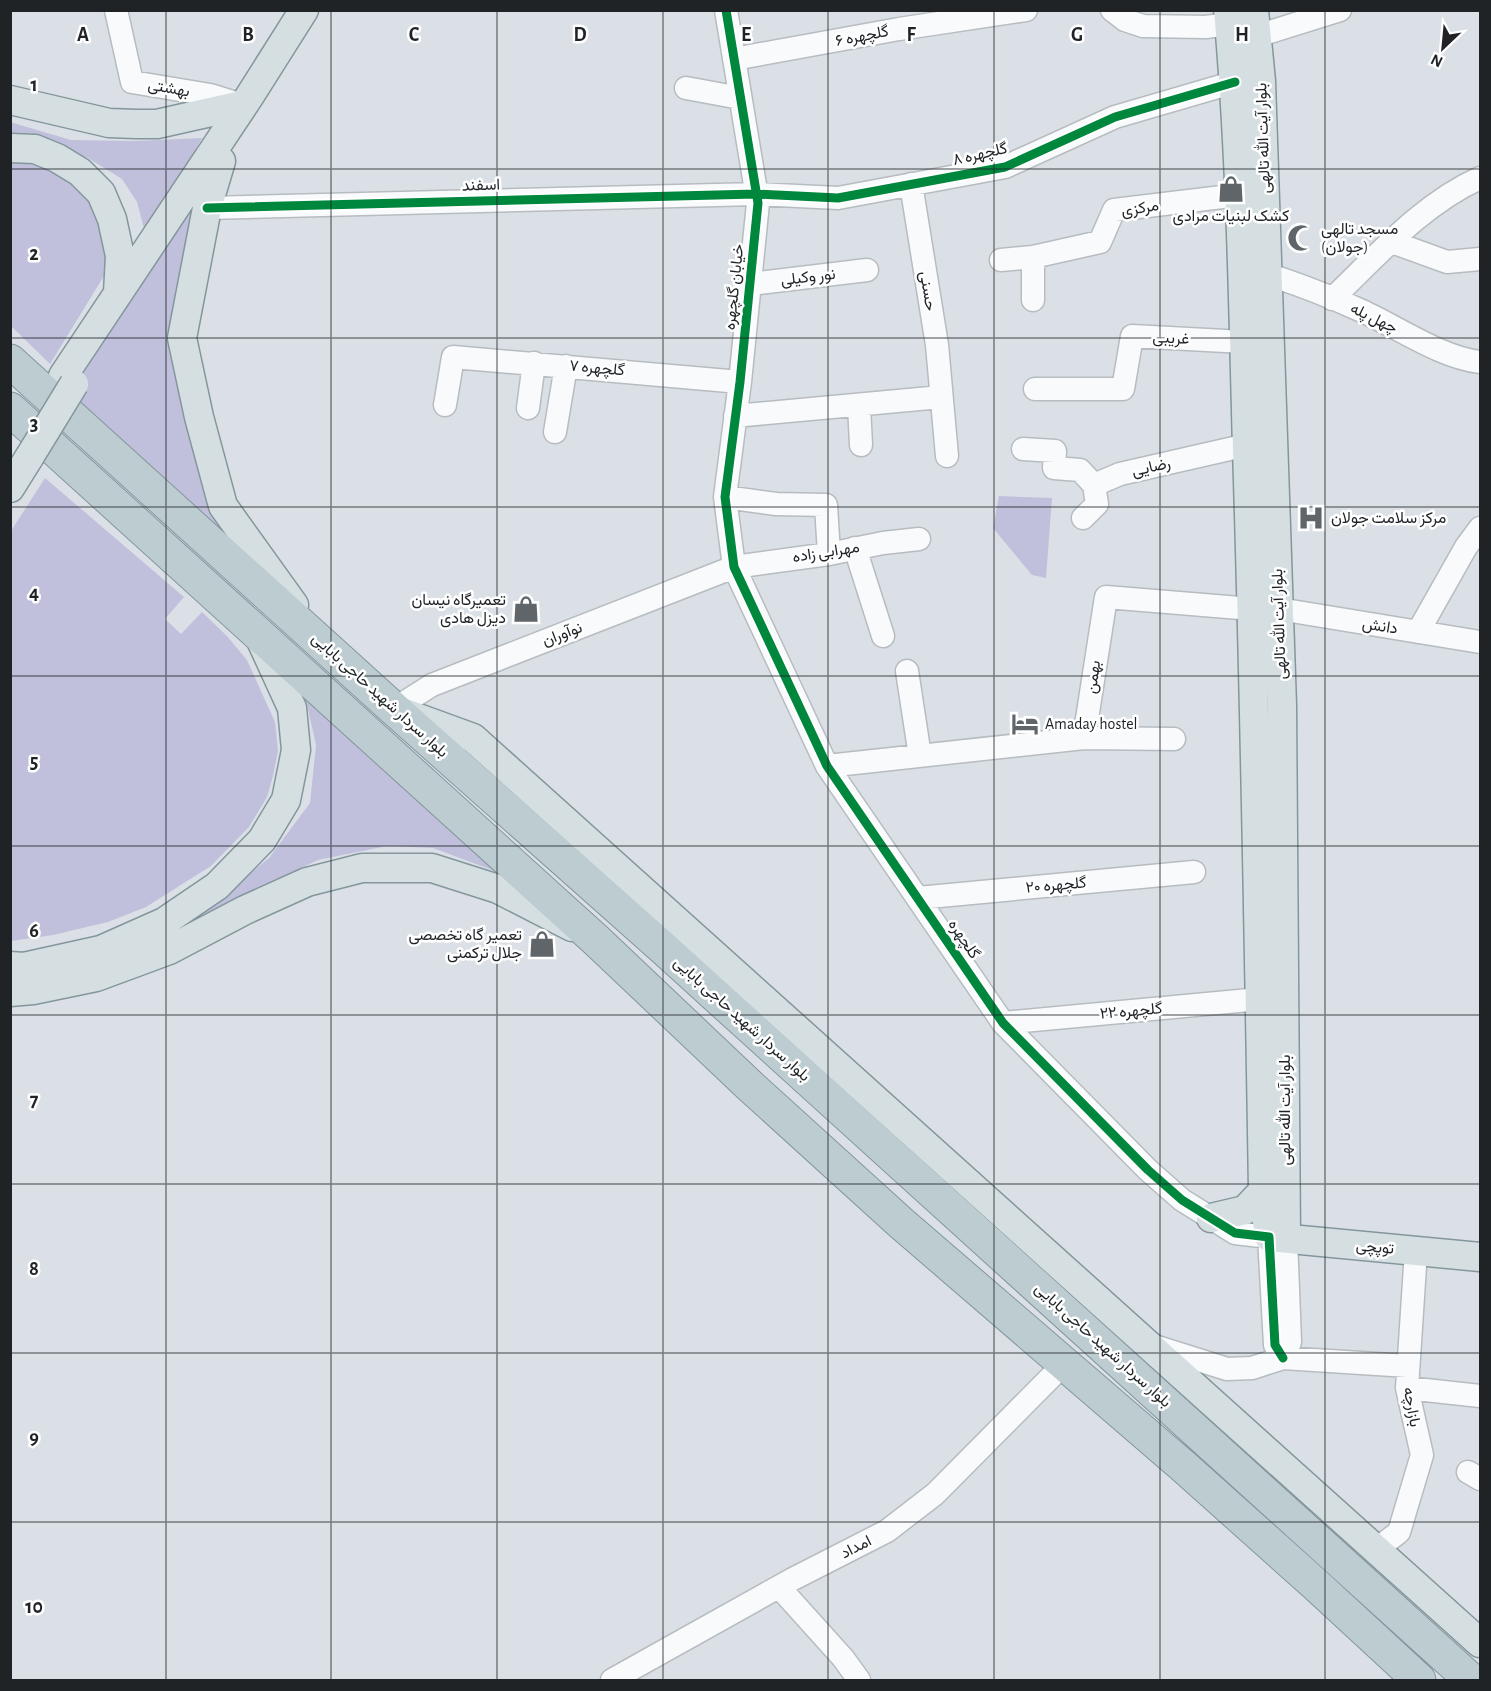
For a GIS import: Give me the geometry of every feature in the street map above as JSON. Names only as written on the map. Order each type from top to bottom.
[{"type":"highway","name":"بلوار سردار شهید حاجی بابایی","points":[[10,361],[394,709],[759,1015],[782,1055],[1472,1680]]},
{"type":"highway","points":[[10,409],[596,940],[749,1085],[902,1223],[1298,1569],[1418,1677]]},
{"type":"highway","points":[[749,1085],[782,1055]]},
{"type":"main road","points":[[68,380],[117,294],[304,10]]},
{"type":"main road","name":"بلوار آیت الله تالهی","points":[[1228,17],[1234,82],[1239,195],[1271,353],[1260,999],[1263,1191],[1278,1238]]},
{"type":"main road","name":"بلوار آیت الله تالهی","points":[[1256,23],[1261,81],[1254,274],[1244,342],[1247,446],[1265,609],[1282,728],[1278,1238]]},
{"type":"main road","points":[[10,100],[110,123],[136,124],[157,124],[246,101]]},
{"type":"main road","points":[[10,488],[20,452],[221,161],[246,113],[246,101]]},
{"type":"main road","points":[[10,148],[35,149],[57,158],[80,172],[101,193],[112,219],[120,256],[117,294]]},
{"type":"main road","points":[[221,161],[207,208],[182,338],[199,417],[223,506],[273,578],[328,649]]},
{"type":"main road","points":[[10,966],[24,967],[101,950],[164,922],[217,886],[262,840],[286,800],[296,750],[292,708],[258,634]]},
{"type":"main road","points":[[10,992],[33,990],[96,977],[169,950],[245,910],[308,882],[362,868],[432,868],[498,889],[596,940]]},
{"type":"main road","points":[[759,1015],[1150,1345],[1480,1643]]},
{"type":"main road","points":[[1211,1218],[1245,1210],[1263,1191]]},
{"type":"main road","name":"توپچی","points":[[1278,1238],[1480,1257]]},
{"type":"main road","points":[[1351,1571],[1377,1549]]},
{"type":"street","name":"بهشتی","points":[[116,10],[132,82],[246,101]]},
{"type":"street","name":"خیابان گلچهره","points":[[726,10],[758,203],[740,382],[725,497],[734,567]]},
{"type":"street","name":"گلچهره ۶","points":[[734,59],[899,29],[1026,10]]},
{"type":"street","points":[[1112,10],[1125,20],[1143,26],[1206,27],[1228,17]]},
{"type":"street","points":[[1256,23],[1340,10]]},
{"type":"street","name":"گلچهره ۸","points":[[756,194],[838,198],[1005,167],[1115,117],[1234,82]]},
{"type":"street","points":[[686,88],[740,98]]},
{"type":"street","points":[[1332,299],[1418,216],[1480,178]]},
{"type":"street","name":"حسنی","points":[[911,184],[937,345],[946,456]]},
{"type":"street","name":"اسفند","points":[[207,208],[756,194]]},
{"type":"street","name":"مرکزی","points":[[1033,257],[1100,242],[1114,210],[1239,195]]},
{"type":"street","points":[[1392,242],[1447,262],[1480,259]]},
{"type":"street","points":[[1001,260],[1033,257],[1033,300]]},
{"type":"street","name":"نور وکیلی","points":[[750,284],[867,270]]},
{"type":"street","name":"چهل پله","points":[[1254,274],[1332,299],[1362,311],[1428,345],[1470,361],[1480,362]]},
{"type":"street","name":"غریبی","points":[[1035,389],[1123,389],[1132,336],[1244,342]]},
{"type":"street","name":"گلچهره ۷","points":[[445,405],[453,357],[740,382]]},
{"type":"street","points":[[528,408],[534,363]]},
{"type":"street","points":[[555,432],[566,366]]},
{"type":"street","points":[[735,416],[941,397]]},
{"type":"street","points":[[859,405],[861,445]]},
{"type":"street","name":"رضایی","points":[[1094,485],[1120,474],[1247,446]]},
{"type":"street","points":[[1023,449],[1055,451],[1054,468],[1080,470],[1094,485],[1097,504],[1083,518]]},
{"type":"street","points":[[725,497],[776,504],[826,505],[829,554]]},
{"type":"street","points":[[1418,632],[1473,548],[1480,528]]},
{"type":"street","name":"مهرابی زاده","points":[[734,567],[919,539]]},
{"type":"street","points":[[855,548],[883,636]]},
{"type":"street","name":"نوآوران","points":[[394,709],[432,684],[734,567]]},
{"type":"street","name":"گلچهره","points":[[734,567],[827,766],[1003,1023],[1148,1170],[1182,1200],[1235,1233],[1278,1238]]},
{"type":"street","name":"بهمن","points":[[1084,738],[1106,597],[1265,609]]},
{"type":"street","name":"دانش","points":[[1265,609],[1480,642]]},
{"type":"street","points":[[907,671],[920,756]]},
{"type":"street","points":[[827,766],[1084,738],[1174,739]]},
{"type":"street","name":"گلچهره ۲۰","points":[[918,897],[1194,872]]},
{"type":"street","name":"گلچهره ۲۲","points":[[1003,1023],[1260,999]]},
{"type":"street","points":[[1278,1238],[1290,1342],[1283,1359]]},
{"type":"street","name":"بازارچه","points":[[1377,1549],[1399,1532],[1422,1455],[1407,1377],[1416,1251]]},
{"type":"street","points":[[1150,1345],[1227,1369],[1252,1368],[1283,1359],[1407,1377],[1480,1396]]},
{"type":"street","name":"امداد","points":[[612,1680],[779,1587],[887,1532],[935,1494],[1064,1364]]},
{"type":"street","points":[[779,1587],[859,1680]]},
{"type":"shaded area","points":[[10,122],[71,140],[134,141],[202,138],[146,236],[137,202],[122,179],[88,158],[34,137],[11,135]]},
{"type":"shaded area","points":[[10,164],[41,165],[62,176],[81,192],[99,213],[115,258],[50,364],[11,326]]},
{"type":"shaded area","points":[[201,186],[182,326],[212,486],[319,630],[63,405]]},
{"type":"shaded area","points":[[45,478],[184,597],[165,619],[181,634],[202,612],[227,636],[247,660],[275,722],[278,751],[267,797],[249,827],[211,866],[146,907],[108,922],[53,935],[11,941],[11,531]]},
{"type":"shaded area","points":[[999,496],[1052,498],[1046,578],[1032,575],[993,528]]},
{"type":"shaded area","points":[[305,696],[500,873],[433,848],[387,846],[318,860],[196,918],[269,858],[310,803],[316,745]]},
{"type":"cycle path","points":[[726,10],[758,203],[740,382],[725,497],[734,567],[827,766],[1003,1023],[1148,1170],[1182,1200],[1235,1233],[1269,1237],[1275,1345],[1283,1358]]},
{"type":"cycle path","points":[[207,208],[756,194],[838,198],[1005,167],[1115,117],[1235,82]]},
{"type":"place","name":"کشک لبنیات مرادی","points":[[1231,189]]},
{"type":"place","name":"مسجد تالهی (جولان)","points":[[1301,238]]},
{"type":"place","name":"مرکز سلامت جولان","points":[[1311,518]]},
{"type":"place","name":"تعمیرگاه نیسان دیزل هادی","points":[[526,609]]},
{"type":"place","name":"Amaday hostel","points":[[1025,724]]},
{"type":"place","name":"تعمیر گاه تخصصی جلال ترکمنی","points":[[542,944]]}]
